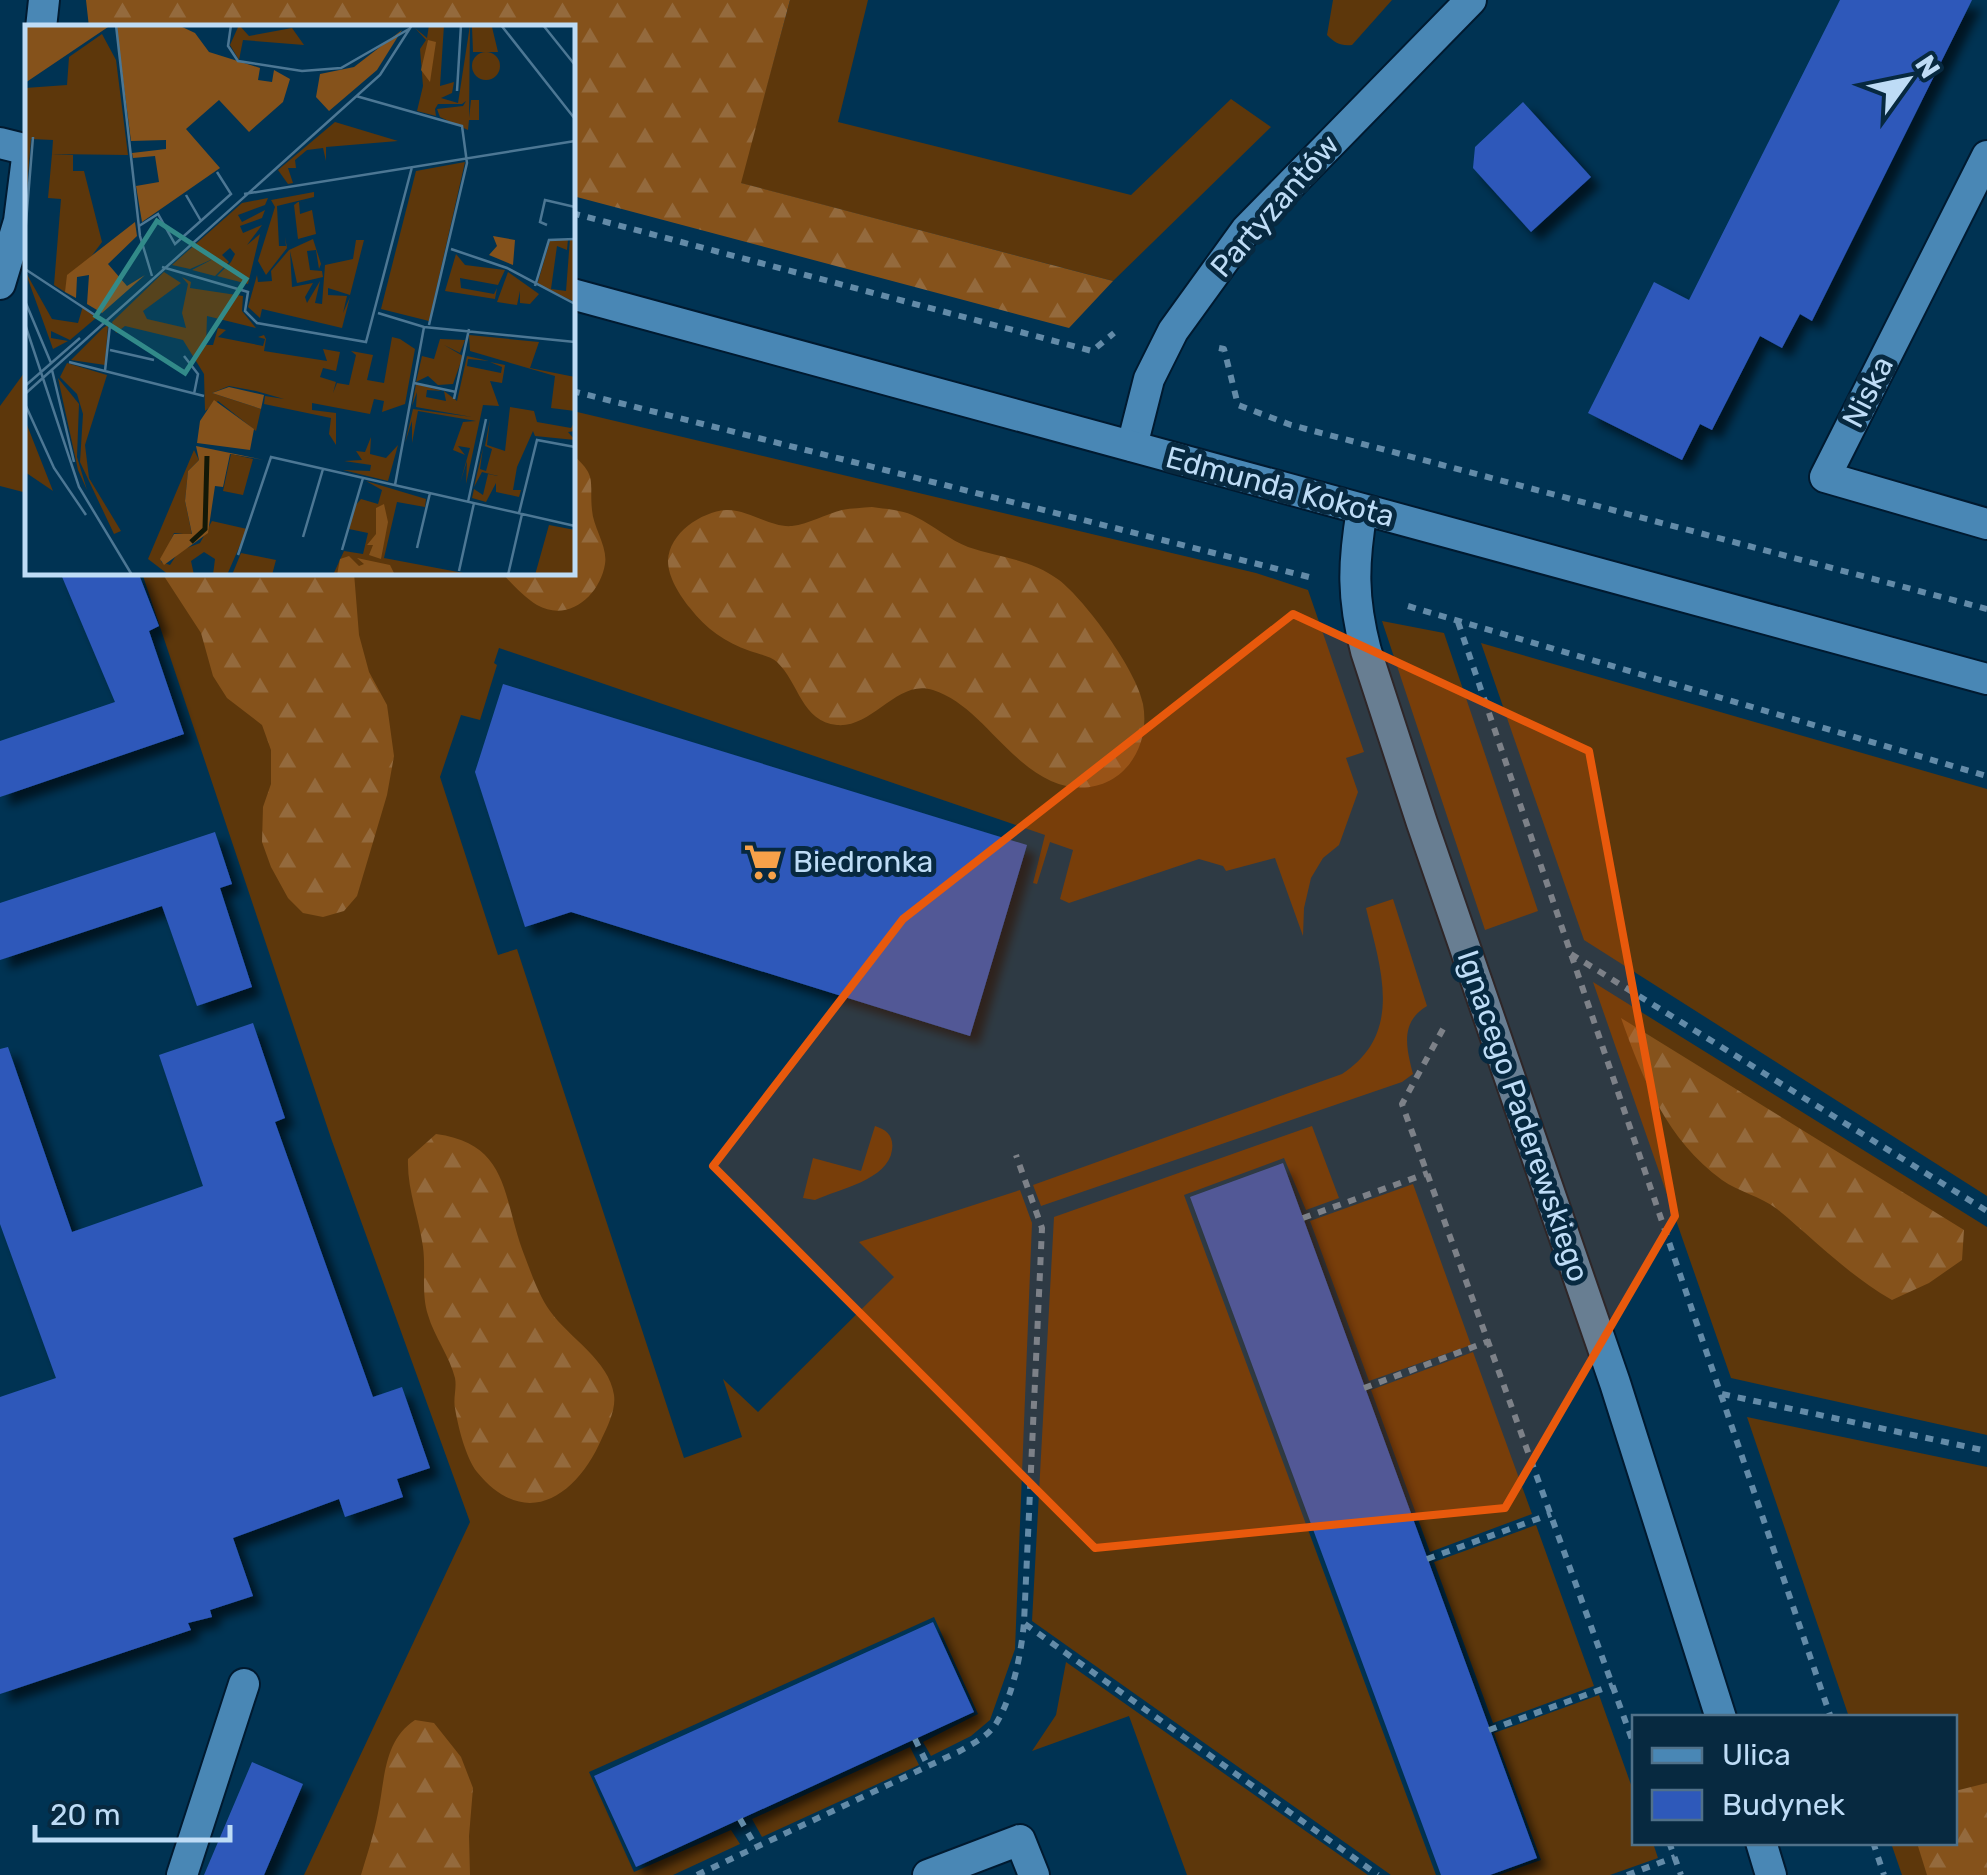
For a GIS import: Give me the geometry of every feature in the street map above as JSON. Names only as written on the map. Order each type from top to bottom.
[{"type":"street","points":[[42,25],[44,0]]},
{"type":"street","name":"Partyzantów","points":[[1132,446],[1149,379],[1173,330],[1246,230],[1471,0]]},
{"type":"street","points":[[0,143],[25,149]]},
{"type":"street","name":"Niska","points":[[1987,156],[1824,477],[1987,524]]},
{"type":"street","points":[[0,284],[19,221],[25,174]]},
{"type":"street","name":"Edmunda Kokota","points":[[575,295],[1987,679]]},
{"type":"street","name":"Ignacego Paderewskiego","points":[[1362,510],[1354,556],[1360,626],[1410,786],[1615,1382],[1720,1715]]},
{"type":"street","points":[[182,1875],[244,1684]]},
{"type":"street","points":[[928,1875],[1020,1840],[1034,1875]]},
{"type":"street","points":[[1762,1845],[1771,1875]]},
{"type":"path","points":[[575,214],[1092,351],[1135,312],[1224,350],[1238,405],[1291,426],[1987,608]]},
{"type":"path","points":[[575,393],[1256,561],[1987,776]]},
{"type":"path","points":[[1458,621],[1829,1715]]},
{"type":"path","points":[[1572,954],[1987,1212]]},
{"type":"path","points":[[1451,1013],[1402,1104],[1632,1739]]},
{"type":"path","points":[[697,1875],[980,1740],[996,1724],[1022,1646],[1042,1228],[1016,1155]]},
{"type":"path","points":[[1303,1218],[1428,1173]]},
{"type":"path","points":[[1364,1388],[1489,1341]]},
{"type":"path","points":[[1720,1394],[1987,1451]]},
{"type":"path","points":[[1427,1559],[1551,1514]]},
{"type":"path","points":[[1024,1624],[1378,1875]]},
{"type":"path","points":[[1489,1730],[1613,1685]]},
{"type":"path","points":[[915,1739],[928,1766]]},
{"type":"path","points":[[740,1819],[756,1847]]},
{"type":"path","points":[[1671,1845],[1681,1875]]},
{"type":"path","points":[[1874,1845],[1884,1875]]},
{"type":"path","points":[[1627,1875],[1675,1858]]},
{"type":"highlighted area","points":[[1293,614],[1589,751],[1675,1216],[1505,1508],[1095,1548],[713,1166],[903,919]]},
{"type":"shaded area","points":[[790,0],[868,0],[838,122],[1131,195],[1231,99],[1271,127],[1113,281],[740,183]]},
{"type":"shaded area","points":[[1333,0],[1392,0],[1348,45],[1327,35]]},
{"type":"shaded area","points":[[25,372],[25,492],[0,486],[0,406]]},
{"type":"shaded area","points":[[575,411],[1256,573],[1308,590],[1364,752],[1346,758],[1358,792],[1339,845],[1323,858],[1311,878],[1303,936],[1275,858],[1226,871],[1223,866],[1199,859],[1069,903],[1060,899],[1073,850],[1050,842],[1037,884],[1033,883],[1045,835],[499,648],[480,720],[461,715],[440,777],[498,955],[517,949],[684,1458],[742,1437],[723,1379],[758,1412],[894,1277],[859,1242],[1020,1190],[1032,1223],[1015,1649],[990,1720],[971,1736],[931,1756],[923,1742],[978,1714],[934,1617],[589,1772],[634,1872],[731,1830],[740,1844],[673,1875],[304,1875],[470,1522],[332,1141],[143,575],[575,575]]},
{"type":"shaded area","points":[[1382,621],[1444,633],[1538,911],[1485,930]]},
{"type":"shaded area","points":[[1481,643],[1987,789],[1987,1196],[1584,940]]},
{"type":"shaded area","points":[[1393,899],[1427,1006],[1412,1020],[1407,1036],[1413,1074],[1402,1082],[1041,1206],[1033,1185],[1342,1074],[1362,1058],[1381,1019],[1383,998],[1366,908]]},
{"type":"shaded area","points":[[1593,982],[1987,1227],[1987,1435],[1731,1378]]},
{"type":"shaded area","points":[[875,1126],[892,1141],[889,1160],[882,1169],[815,1200],[803,1198],[813,1158],[861,1171]]},
{"type":"shaded area","points":[[1312,1126],[1339,1198],[1306,1210],[1284,1158],[1184,1195],[1436,1875],[1391,1875],[1032,1621],[1054,1217]]},
{"type":"shaded area","points":[[1413,1184],[1471,1345],[1369,1381],[1310,1221]]},
{"type":"shaded area","points":[[1473,1352],[1532,1514],[1430,1552],[1371,1390]]},
{"type":"shaded area","points":[[1747,1417],[1987,1467],[1987,1875],[1902,1875],[1892,1845],[1957,1845],[1957,1715],[1848,1715]]},
{"type":"shaded area","points":[[1536,1525],[1594,1686],[1493,1723],[1434,1562]]},
{"type":"shaded area","points":[[1066,1662],[1368,1875],[1187,1875],[1129,1716],[1032,1751],[1056,1715]]},
{"type":"shaded area","points":[[1599,1695],[1632,1787],[1632,1845],[1654,1845],[1658,1858],[1610,1875],[1499,1875],[1541,1860],[1494,1733]]},
{"type":"shaded area","points":[[910,1747],[919,1765],[762,1837],[752,1819]]},
{"type":"green space","points":[[86,0],[790,0],[741,183],[1113,281],[1069,328],[575,197],[575,25],[89,25]]},
{"type":"green space","points":[[575,457],[591,480],[593,517],[604,551],[602,575],[590,595],[571,608],[549,610],[527,598],[504,575],[575,575]]},
{"type":"green space","points":[[872,507],[911,515],[968,547],[1038,568],[1070,590],[1121,656],[1143,704],[1141,743],[1121,772],[1090,787],[1051,781],[1019,760],[964,707],[933,690],[908,691],[850,724],[825,722],[808,709],[777,662],[732,643],[703,622],[682,598],[670,573],[670,551],[680,533],[716,512],[734,510],[792,526],[842,510]]},
{"type":"green space","points":[[163,575],[354,575],[359,635],[369,672],[387,705],[394,756],[387,795],[357,896],[344,911],[323,917],[303,913],[288,898],[271,867],[262,842],[263,807],[271,784],[271,750],[262,725],[227,698],[213,676],[201,633]]},
{"type":"green space","points":[[1621,1018],[1964,1230],[1962,1260],[1929,1283],[1892,1300],[1861,1279],[1777,1209],[1722,1180],[1686,1147],[1648,1086]]},
{"type":"green space","points":[[436,1134],[478,1149],[491,1162],[507,1195],[542,1299],[597,1360],[611,1382],[613,1412],[591,1459],[564,1490],[548,1499],[531,1503],[495,1490],[477,1472],[463,1442],[455,1404],[455,1378],[426,1307],[423,1247],[408,1170],[408,1159]]},
{"type":"green space","points":[[415,1720],[434,1723],[461,1757],[473,1788],[470,1875],[361,1875],[391,1750]]},
{"type":"green space","points":[[1987,1783],[1987,1875],[1927,1875],[1918,1845],[1957,1845],[1957,1790]]},
{"type":"building","points":[[1840,0],[1972,0],[1812,321],[1800,314],[1782,348],[1760,336],[1712,430],[1700,424],[1682,460],[1588,413],[1654,282],[1689,300]]},
{"type":"building","points":[[1523,102],[1591,177],[1531,232],[1473,168],[1475,147]]},
{"type":"building","points":[[61,575],[139,575],[159,626],[149,631],[184,734],[0,797],[0,741],[115,702]]},
{"type":"building","name":"Biedronka","points":[[503,684],[1027,845],[970,1036],[571,912],[525,927],[475,772]]},
{"type":"building","points":[[215,832],[232,884],[220,888],[252,987],[197,1006],[162,906],[0,960],[0,903]]},
{"type":"building","points":[[253,1023],[285,1118],[275,1122],[373,1397],[402,1387],[430,1468],[397,1479],[403,1497],[345,1517],[339,1499],[233,1538],[253,1596],[210,1610],[212,1617],[188,1623],[191,1630],[0,1694],[0,1397],[56,1378],[0,1224],[0,1049],[8,1047],[72,1232],[203,1186],[159,1055]]},
{"type":"building","points":[[1283,1163],[1537,1858],[1490,1875],[1441,1875],[1190,1197]]},
{"type":"building","points":[[933,1622],[974,1712],[636,1867],[594,1776]]},
{"type":"building","points":[[252,1762],[303,1784],[264,1875],[204,1875]]},
{"type":"place","name":"Biedronka","points":[[763,862]]}]
